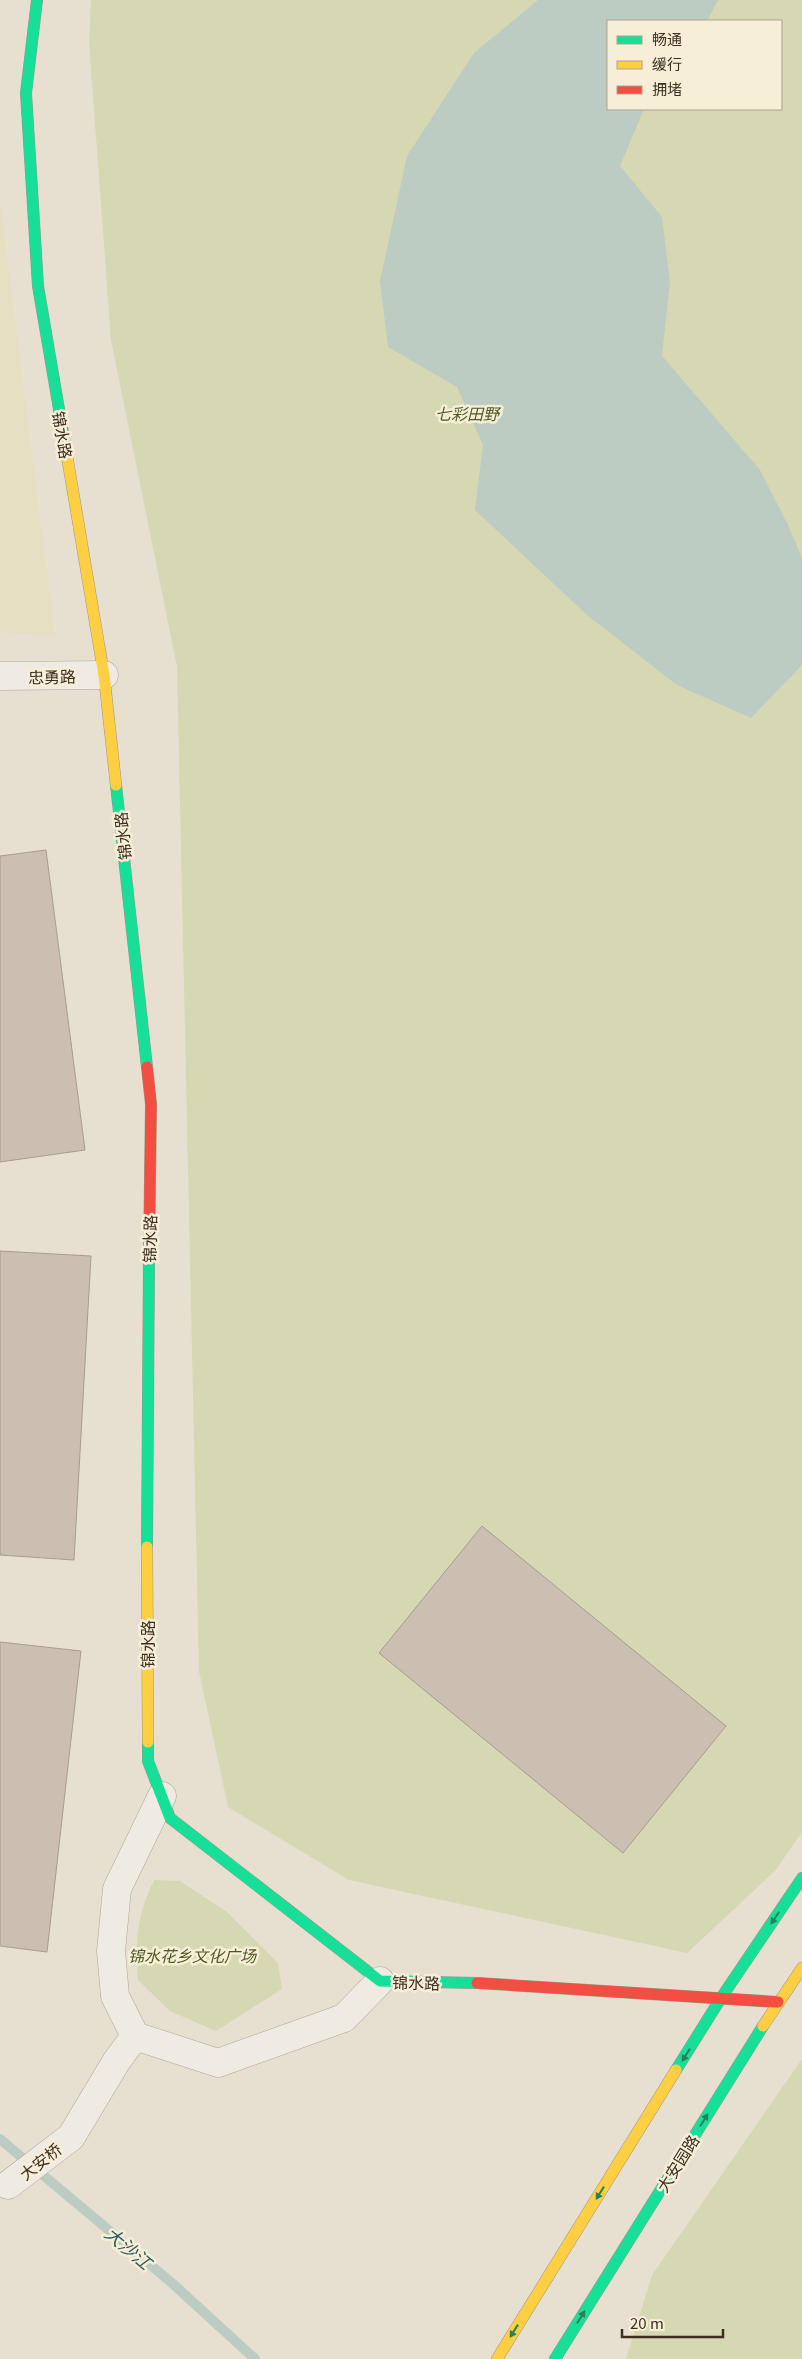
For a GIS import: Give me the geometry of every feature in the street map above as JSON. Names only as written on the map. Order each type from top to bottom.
[{"type":"street","name":"锦水路","points":[[36,0],[26,92],[38,286],[104,675],[151,1104],[147,1350],[148,1762],[170,1818],[380,1981],[497,1984],[778,2002]]},
{"type":"street","name":"忠勇路","points":[[0,676],[104,675]]},
{"type":"street","points":[[162,1796],[117,1889],[111,1951],[115,1996],[135,2036],[218,2063],[344,2018],[380,1981]]},
{"type":"street","points":[[497,2359],[721,1998],[802,1878]]},
{"type":"street","name":"大安园路","points":[[555,2359],[778,2002],[802,1968]]},
{"type":"street","name":"大安桥","points":[[8,2186],[71,2137],[116,2062],[135,2036]]},
{"type":"shaded area","points":[[538,0],[718,0],[708,20],[607,20],[607,110],[644,110],[620,166],[662,217],[670,281],[662,356],[760,470],[788,525],[802,558],[802,665],[751,718],[677,685],[587,615],[475,510],[483,445],[457,387],[388,347],[380,281],[407,156],[474,53]]},
{"type":"shaded area","points":[[0,198],[55,635],[0,633]]},
{"type":"green space","name":"七彩田野","points":[[91,0],[802,0],[802,1832],[775,1871],[687,1953],[349,1880],[228,1807],[199,1671],[177,667],[111,340],[89,42]]},
{"type":"green space","name":"锦水花乡文化广场","points":[[154,1880],[180,1881],[227,1912],[278,1963],[282,1989],[216,2031],[170,2011],[138,1980],[138,1928],[148,1893]]},
{"type":"green space","points":[[802,2059],[802,2359],[626,2359],[652,2275]]},
{"type":"building","points":[[46,850],[85,1150],[0,1162],[0,856]]},
{"type":"building","points":[[0,1251],[91,1256],[74,1560],[0,1555]]},
{"type":"building","points":[[482,1526],[726,1726],[623,1853],[379,1653]]},
{"type":"building","points":[[0,1642],[81,1651],[47,1952],[0,1946]]},
{"type":"waterway","name":"大沙江","points":[[0,2139],[172,2283],[255,2359]]},
{"type":"traffic: fast","points":[[37,0],[26,93],[38,286],[67,456]]},
{"type":"traffic: fast","points":[[116,785],[147,1067]]},
{"type":"traffic: fast","points":[[147,1547],[149,1257]]},
{"type":"traffic: fast","points":[[148,1742],[148,1761],[170,1818],[380,1981],[477,1983]]},
{"type":"traffic: fast","points":[[676,2070],[721,1998],[802,1878]]},
{"type":"traffic: fast","points":[[555,2359],[763,2026]]},
{"type":"traffic: slow","points":[[67,456],[104,675],[116,785]]},
{"type":"traffic: slow","points":[[147,1547],[148,1742]]},
{"type":"traffic: slow","points":[[763,2026],[802,1968]]},
{"type":"traffic: slow","points":[[497,2359],[676,2070]]},
{"type":"traffic: jam","points":[[147,1067],[151,1104],[149,1257]]},
{"type":"traffic: jam","points":[[477,1983],[778,2002]]}]
